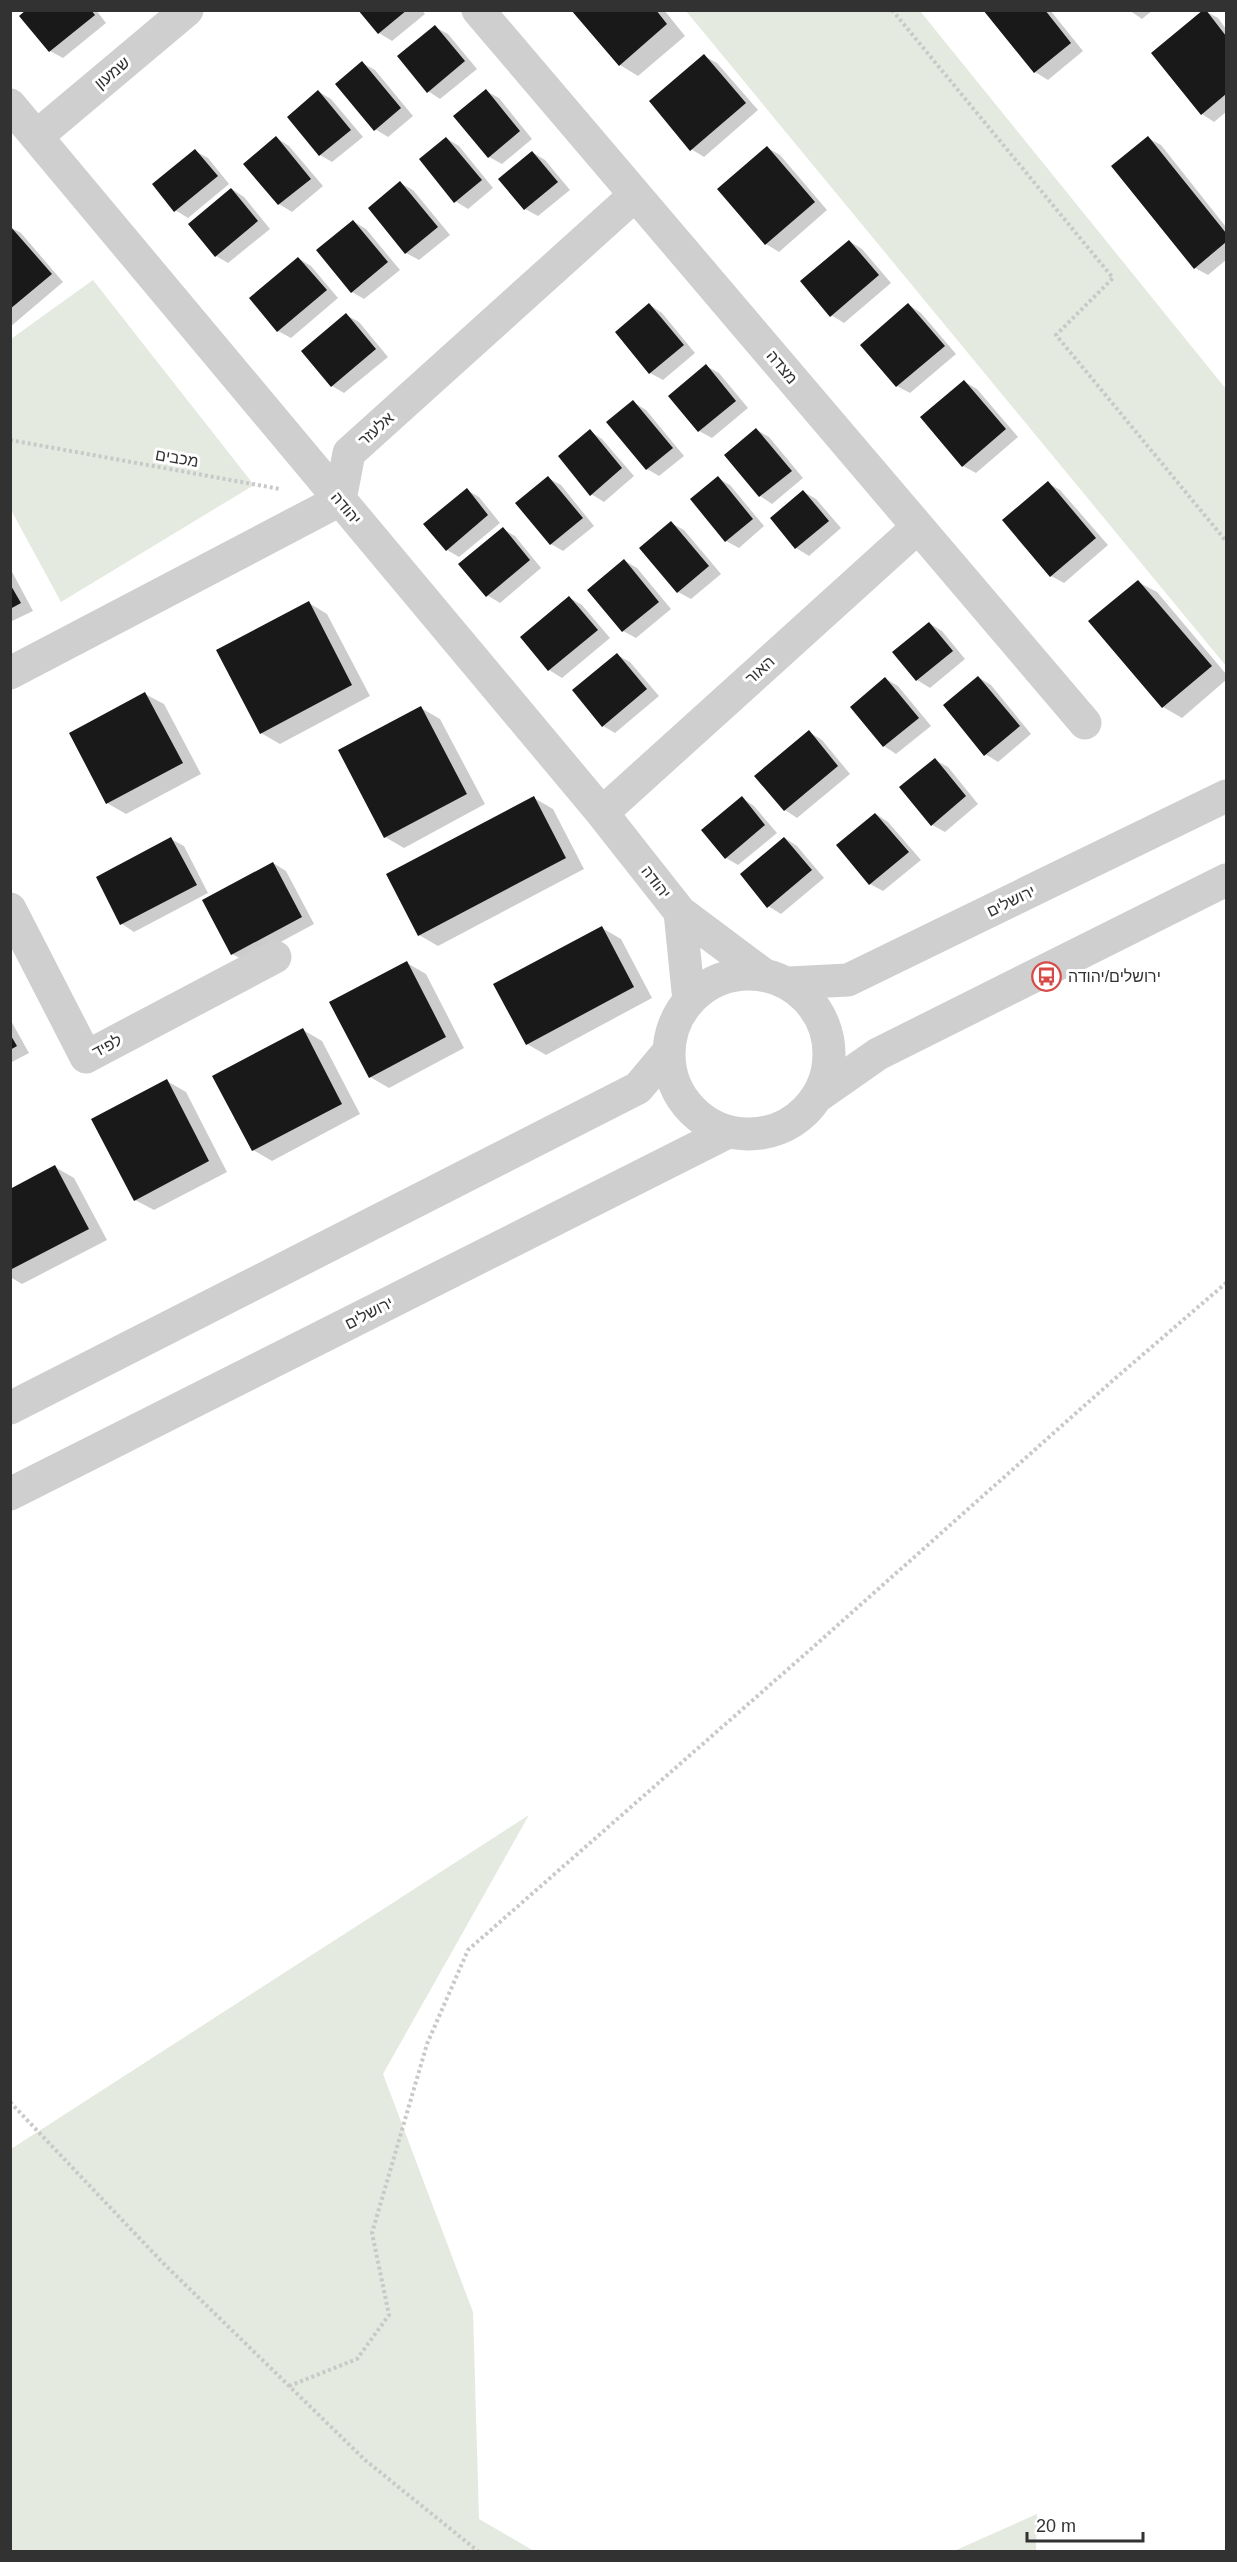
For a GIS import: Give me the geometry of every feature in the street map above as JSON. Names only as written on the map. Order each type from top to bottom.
[{"type":"street","name":"שמעון","points":[[37,136],[187,10]]},
{"type":"street","name":"מצדה","points":[[478,10],[1086,723]]},
{"type":"street","name":"יהודה","points":[[10,105],[602,813],[680,912],[776,979]]},
{"type":"street","name":"אלעזר","points":[[340,500],[349,453],[635,195]]},
{"type":"street","points":[[10,673],[340,500]]},
{"type":"street","name":"האור","points":[[602,813],[918,527]]},
{"type":"street","name":"ירושלים","points":[[776,979],[848,980],[1227,796]]},
{"type":"street","points":[[818,1096],[828,1072],[830,1046],[823,1021],[809,999],[776,979],[736,974],[710,984],[689,1000],[675,1024],[669,1051],[672,1077],[684,1102],[704,1120],[728,1132],[753,1134],[779,1129],[801,1116],[818,1096],[878,1054],[1227,880]]},
{"type":"street","name":"לפיד","points":[[10,909],[86,1057],[275,957]]},
{"type":"street","name":"יהודה","points":[[680,912],[689,1000]]},
{"type":"street","points":[[10,1408],[638,1088],[669,1051]]},
{"type":"street","name":"ירושלים","points":[[10,1494],[728,1132]]},
{"type":"path","points":[[892,10],[1113,278],[1056,335],[1227,541]]},
{"type":"path","name":"מכבים","points":[[10,440],[286,490]]},
{"type":"path","points":[[289,2386],[357,2359],[388,2315],[372,2233],[427,2044],[468,1950],[1110,1382],[1227,1283]]},
{"type":"path","points":[[10,2102],[163,2263],[365,2460],[479,2552]]},
{"type":"shaded area","points":[[686,11],[920,11],[1226,389],[1226,666]]},
{"type":"shaded area","points":[[93,280],[254,485],[61,602],[11,510],[11,339]]},
{"type":"shaded area","points":[[529,1815],[383,2074],[473,2312],[479,2519],[534,2551],[11,2551],[11,2149]]},
{"type":"shaded area","points":[[1037,2514],[1036,2551],[954,2551]]},
{"type":"building","points":[[26,10],[91,10],[95,15],[49,52],[19,16]]},
{"type":"building","points":[[358,10],[407,10],[378,34]]},
{"type":"building","points":[[571,10],[656,10],[667,24],[619,66]]},
{"type":"building","points":[[983,10],[1045,10],[1071,43],[1034,73]]},
{"type":"building","points":[[1203,10],[1206,10],[1226,36],[1226,94],[1201,115],[1151,53]]},
{"type":"building","points":[[435,25],[465,61],[427,93],[397,56]]},
{"type":"building","points":[[704,54],[746,103],[690,151],[649,101]]},
{"type":"building","points":[[362,61],[401,108],[374,131],[335,84]]},
{"type":"building","points":[[486,89],[520,131],[488,158],[453,116]]},
{"type":"building","points":[[318,90],[351,130],[319,156],[287,117]]},
{"type":"building","points":[[276,136],[311,179],[278,205],[243,164]]},
{"type":"building","points":[[1148,136],[1226,233],[1226,242],[1194,269],[1111,166]]},
{"type":"building","points":[[446,137],[482,180],[454,203],[419,159]]},
{"type":"building","points":[[767,146],[815,202],[765,245],[717,189]]},
{"type":"building","points":[[195,149],[218,176],[174,212],[152,184]]},
{"type":"building","points":[[532,151],[558,182],[524,210],[498,179]]},
{"type":"building","points":[[400,181],[438,227],[405,254],[368,208]]},
{"type":"building","points":[[231,188],[258,221],[215,257],[188,224]]},
{"type":"building","points":[[353,220],[388,262],[351,293],[316,250]]},
{"type":"building","points":[[10,226],[52,274],[10,309]]},
{"type":"building","points":[[849,240],[879,275],[830,317],[800,281]]},
{"type":"building","points":[[298,257],[327,290],[277,332],[249,298]]},
{"type":"building","points":[[649,303],[684,345],[649,374],[615,332]]},
{"type":"building","points":[[908,303],[945,346],[896,387],[860,345]]},
{"type":"building","points":[[346,313],[376,349],[331,387],[301,351]]},
{"type":"building","points":[[706,364],[736,401],[698,432],[668,396]]},
{"type":"building","points":[[964,380],[1006,429],[962,467],[920,417]]},
{"type":"building","points":[[633,400],[673,448],[646,470],[606,422]]},
{"type":"building","points":[[756,428],[792,471],[759,497],[724,455]]},
{"type":"building","points":[[590,429],[622,468],[590,496],[558,456]]},
{"type":"building","points":[[548,476],[583,518],[550,545],[515,503]]},
{"type":"building","points":[[718,476],[753,519],[725,542],[690,499]]},
{"type":"building","points":[[1048,481],[1096,538],[1050,577],[1002,520]]},
{"type":"building","points":[[467,488],[488,515],[446,551],[423,524]]},
{"type":"building","points":[[803,490],[829,521],[795,549],[770,518]]},
{"type":"building","points":[[671,521],[709,566],[677,593],[639,548]]},
{"type":"building","points":[[503,527],[530,560],[486,597],[458,564]]},
{"type":"building","points":[[624,559],[659,602],[622,632],[587,590]]},
{"type":"building","points":[[1138,580],[1212,666],[1162,708],[1088,621]]},
{"type":"building","points":[[10,584],[21,603],[10,609]]},
{"type":"building","points":[[569,596],[598,630],[548,671],[520,637]]},
{"type":"building","points":[[309,601],[352,685],[260,734],[216,650]]},
{"type":"building","points":[[929,622],[953,651],[916,681],[892,652]]},
{"type":"building","points":[[617,653],[647,689],[602,727],[572,690]]},
{"type":"building","points":[[978,676],[1020,726],[984,756],[943,705]]},
{"type":"building","points":[[885,677],[919,718],[883,747],[850,707]]},
{"type":"building","points":[[145,692],[183,763],[106,804],[69,733]]},
{"type":"building","points":[[421,706],[467,794],[384,838],[338,750]]},
{"type":"building","points":[[809,730],[838,766],[784,811],[754,776]]},
{"type":"building","points":[[935,758],[966,796],[931,826],[899,787]]},
{"type":"building","points":[[534,796],[566,858],[418,936],[386,874]]},
{"type":"building","points":[[742,796],[765,825],[725,859],[701,830]]},
{"type":"building","points":[[875,813],[909,852],[869,885],[836,845]]},
{"type":"building","points":[[171,837],[197,885],[120,925],[96,877]]},
{"type":"building","points":[[784,837],[812,870],[767,908],[740,874]]},
{"type":"building","points":[[273,862],[302,917],[231,955],[202,900]]},
{"type":"building","points":[[602,926],[634,987],[526,1045],[493,984]]},
{"type":"building","points":[[407,961],[446,1037],[369,1078],[329,1002]]},
{"type":"building","points":[[303,1028],[342,1104],[252,1151],[212,1076]]},
{"type":"building","points":[[10,1034],[17,1046],[10,1050]]},
{"type":"building","points":[[167,1079],[209,1161],[134,1201],[91,1119]]},
{"type":"building","points":[[55,1165],[89,1229],[10,1270],[10,1189]]},
{"type":"place","name":"ירושלים/יהודה","points":[[1047,976]]}]
